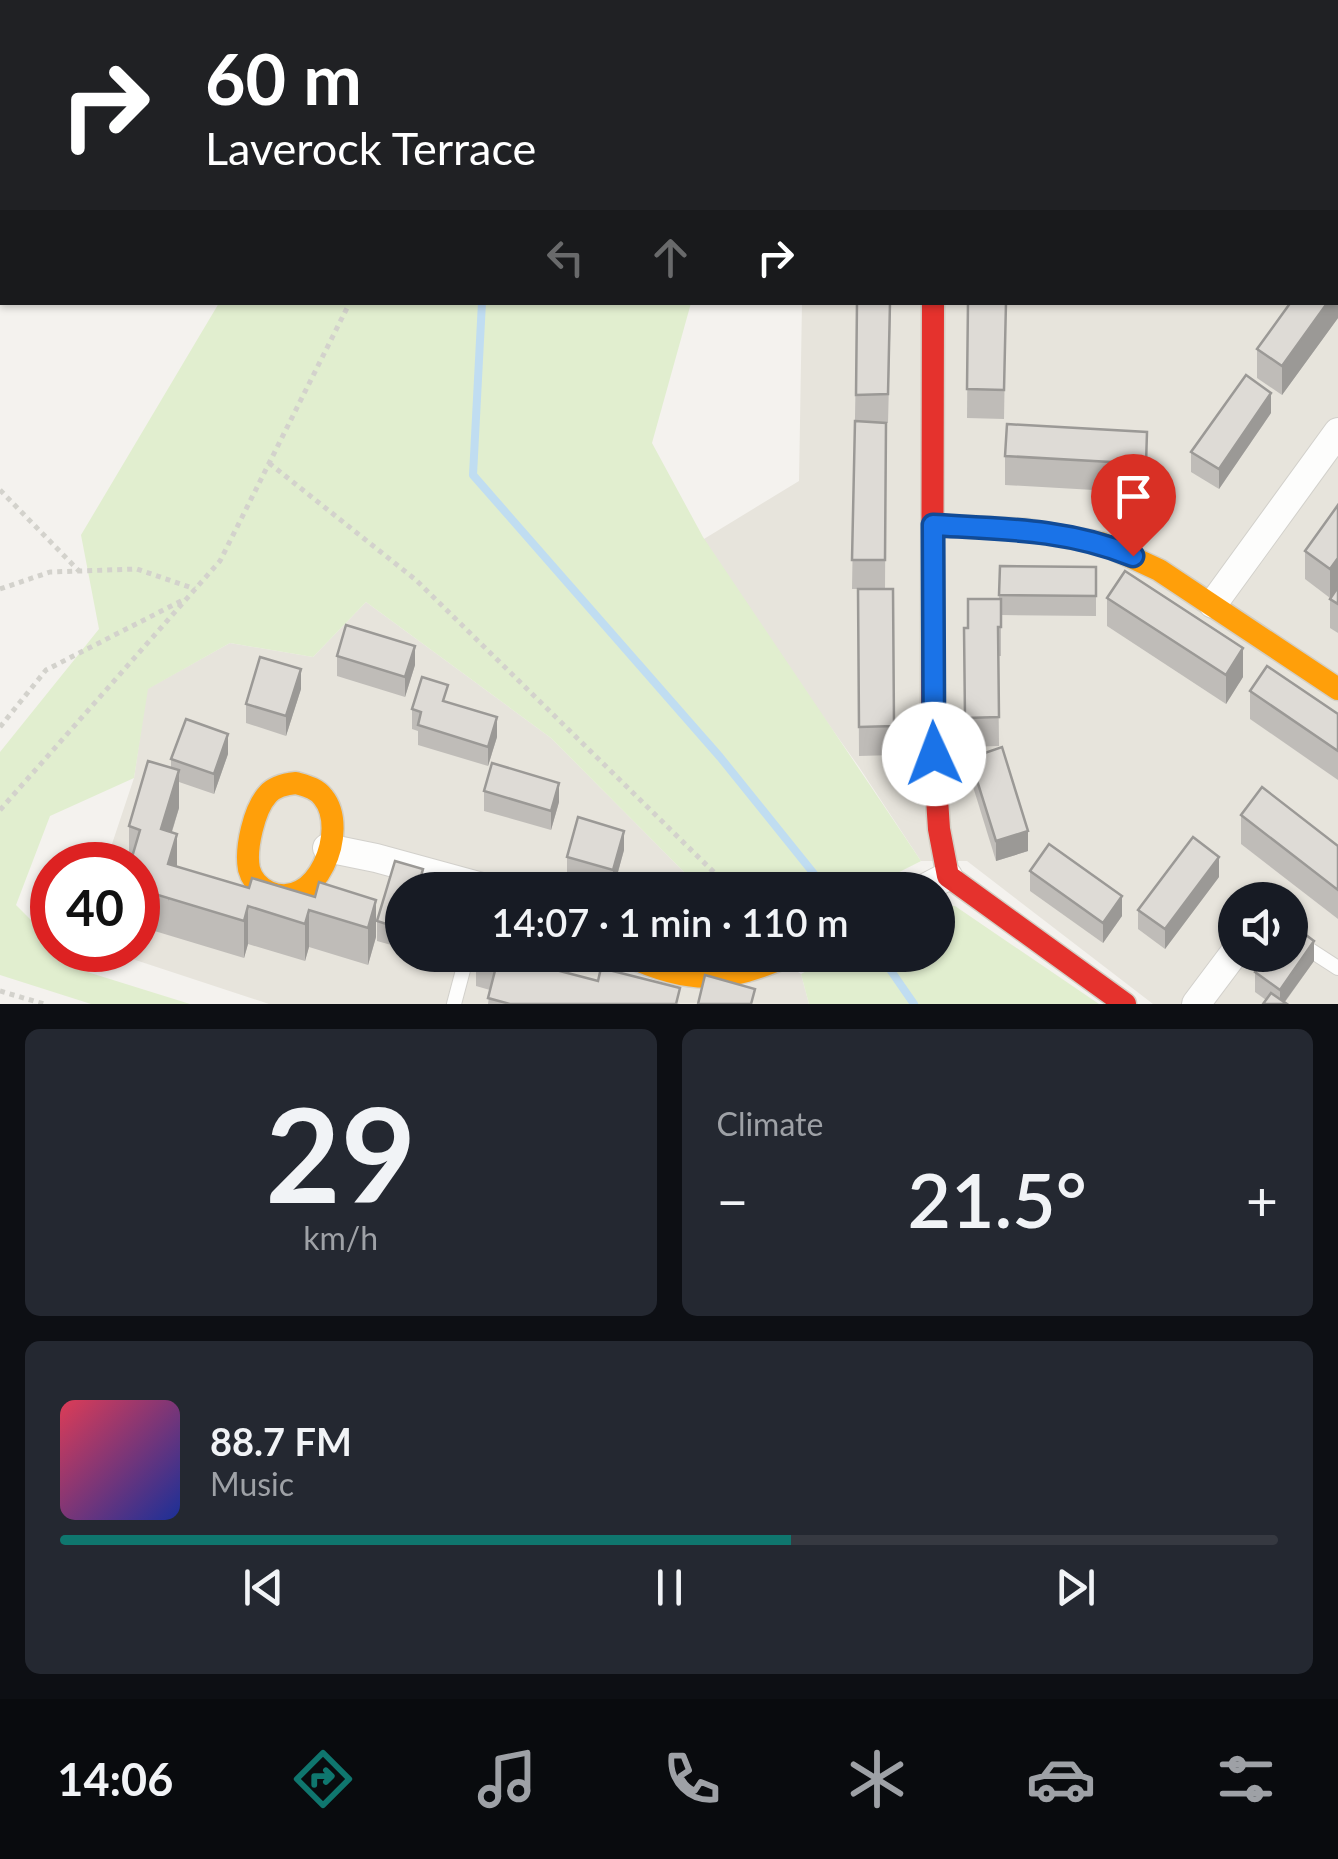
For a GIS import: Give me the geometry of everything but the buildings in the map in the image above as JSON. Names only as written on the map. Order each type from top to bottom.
[{"type":"street","points":[[934,305],[932,723],[939,829],[947,872]]},
{"type":"street","points":[[1214,604],[1338,432]]},
{"type":"street","points":[[933,525],[1027,530],[1101,543],[1160,570],[1338,690]]},
{"type":"street","points":[[286,784],[307,785],[326,798],[334,817],[327,848],[319,876],[300,894],[274,895],[257,884],[246,854],[261,805],[267,795],[286,784]]},
{"type":"street","points":[[327,848],[426,872]]},
{"type":"street","points":[[955,881],[1125,1004]]},
{"type":"street","points":[[665,972],[688,979],[722,978],[746,972]]},
{"type":"street","points":[[1196,1004],[1220,972]]},
{"type":"lane","points":[[1308,949],[1338,968]]},
{"type":"lane","points":[[454,1004],[462,972]]},
{"type":"path","points":[[0,810],[220,561],[348,305]]},
{"type":"path","points":[[269,463],[416,580],[714,872]]},
{"type":"path","points":[[0,490],[78,571]]},
{"type":"path","points":[[0,589],[50,572],[137,569],[196,588]]},
{"type":"path","points":[[0,727],[46,670],[188,597]]},
{"type":"path","points":[[0,991],[44,1004]]},
{"type":"shaded area","points":[[802,305],[1338,305],[1338,1004],[1153,1004],[967,861],[921,861],[699,542],[799,481]]},
{"type":"shaded area","points":[[366,602],[551,738],[684,872],[385,872],[385,972],[798,972],[809,1004],[269,1004],[160,968],[160,842],[113,842],[134,778],[147,689],[230,643],[313,657]]},
{"type":"green space","points":[[218,305],[690,305],[652,443],[703,537],[921,861],[899,872],[684,872],[551,738],[366,602],[313,657],[230,643],[148,689],[134,778],[50,816],[40,842],[30,842],[30,868],[16,905],[30,919],[30,972],[87,972],[190,1004],[91,1004],[0,975],[0,752],[99,629],[81,535]]},
{"type":"green space","points":[[955,906],[1099,1004],[809,1004],[801,974],[955,972]]},
{"type":"waterway","points":[[482,305],[473,475],[720,757],[813,872]]},
{"type":"waterway","points":[[892,972],[914,1004]]},
{"type":"traffic: slow","points":[[933,525],[1027,530],[1101,543],[1159,570],[1338,689]]},
{"type":"traffic: slow","points":[[296,783],[323,797],[333,829],[324,865],[314,880],[301,891],[286,895],[269,892],[256,883],[249,869],[248,851],[263,801],[274,789],[296,783]]},
{"type":"traffic: slow","points":[[670,972],[708,977],[741,972]]},
{"type":"traffic: jam","points":[[933,305],[932,723],[939,829],[948,876],[1125,1004]]},
{"type":"route","points":[[934,754],[933,525],[1066,535],[1133,556]]}]
